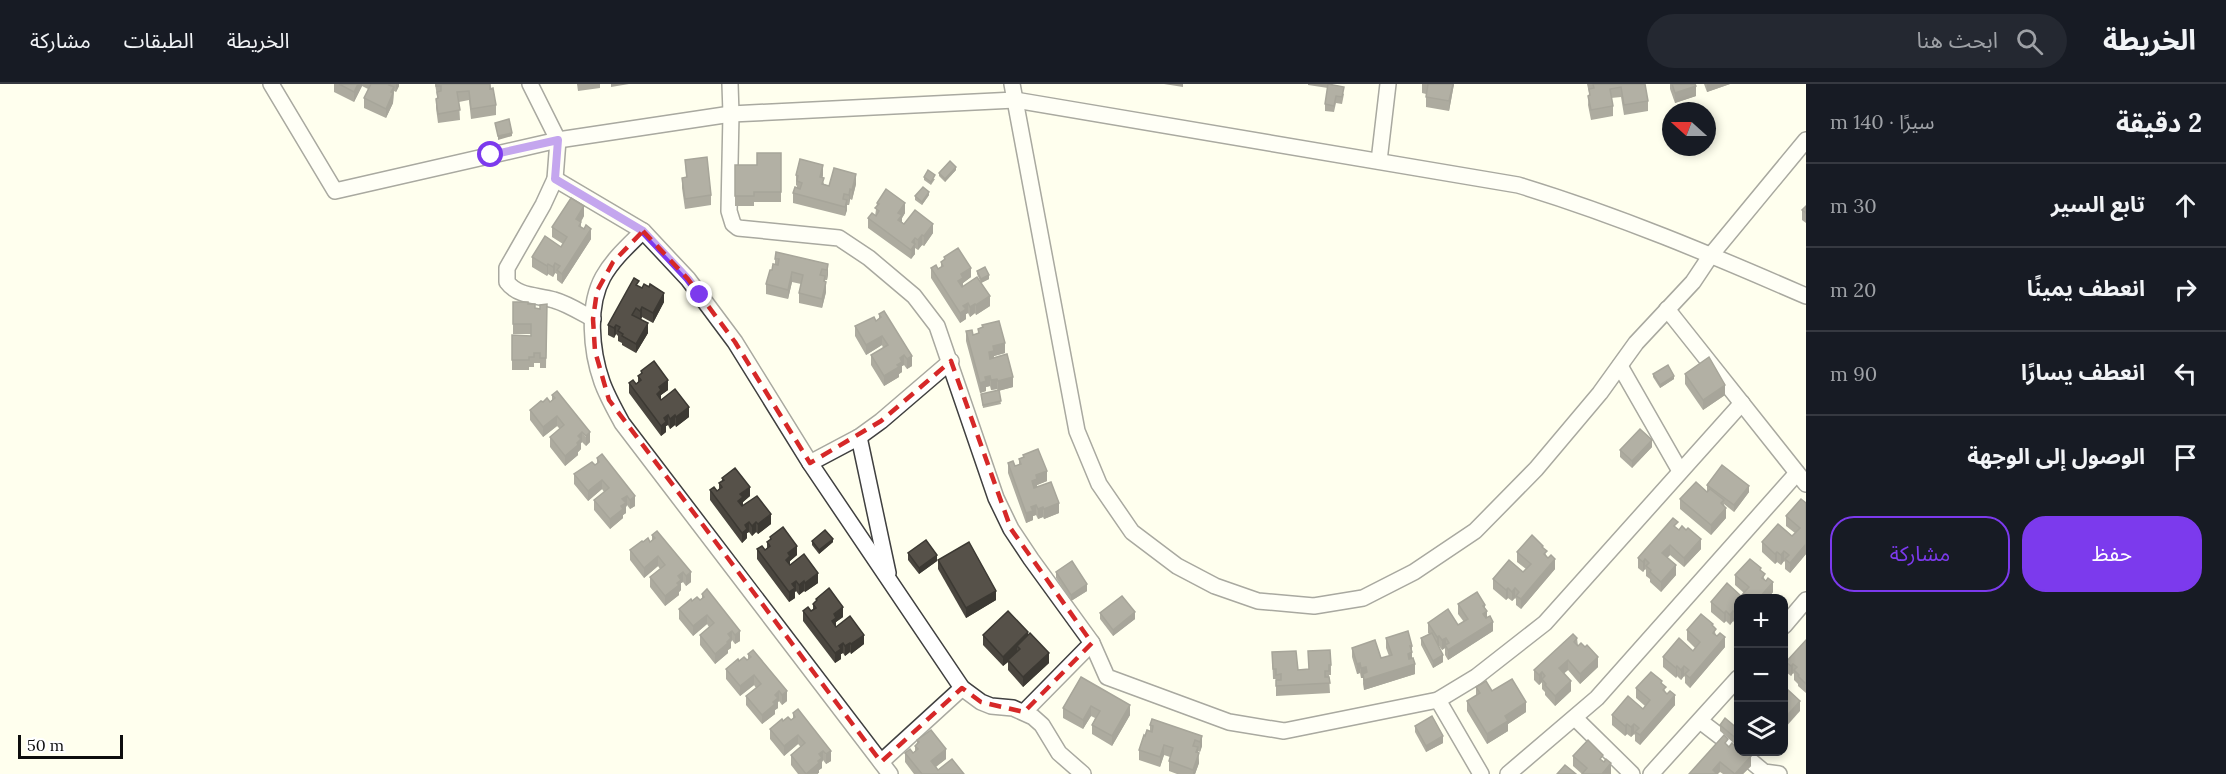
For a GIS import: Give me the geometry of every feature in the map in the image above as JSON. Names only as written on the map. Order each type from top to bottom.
[{"type":"street","points":[[271,84],[335,191],[558,140],[732,114],[1014,100],[1518,185],[1564,199],[1711,255],[1806,296]]},
{"type":"street","points":[[530,84],[558,140],[555,179],[507,268],[507,282],[520,292],[554,300],[593,319]]},
{"type":"street","points":[[730,84],[732,114],[729,210],[733,224],[745,228],[839,238],[869,258],[914,296],[938,326],[996,498],[1011,529],[1030,559],[1092,643],[1107,677],[1229,722],[1284,731],[1438,700],[1476,677],[1545,623],[1742,403]]},
{"type":"street","points":[[1012,84],[1077,431],[1099,484],[1132,532],[1177,566],[1215,586],[1258,601],[1314,606],[1363,598],[1414,572],[1475,531],[1536,469],[1636,343],[1693,282],[1711,255],[1806,140]]},
{"type":"street","points":[[1379,161],[1388,84]]},
{"type":"street","points":[[555,179],[643,231],[688,279],[735,342],[810,463],[962,688],[981,702],[1024,712],[1042,725],[1059,753],[1083,774]]},
{"type":"street","points":[[643,231],[613,262],[603,276],[597,291],[593,319],[595,351],[601,380],[622,423],[886,768],[962,688]]},
{"type":"street","points":[[1508,774],[1597,698],[1801,478],[1667,309]]},
{"type":"street","points":[[810,463],[859,437],[951,361]]},
{"type":"street","points":[[1620,366],[1680,471]]},
{"type":"street","points":[[859,437],[890,582]]},
{"type":"street","points":[[1788,621],[1806,600]]},
{"type":"street","points":[[1024,712],[1092,643]]},
{"type":"street","points":[[1654,773],[1734,683]]},
{"type":"street","points":[[1438,700],[1481,774]]},
{"type":"street","points":[[1575,718],[1632,774]]},
{"type":"street","points":[[1700,721],[1734,747]]},
{"type":"street","points":[[1745,756],[1764,772],[1779,774]]},
{"type":"highlighted area","points":[[643,231],[688,279],[735,342],[810,463],[881,421],[951,361],[1011,529],[1092,643],[1024,712],[981,702],[962,688],[881,762],[609,400],[595,351],[593,319],[597,291],[613,262]]},
{"type":"building","points":[[339,84],[358,84],[354,92]]},
{"type":"building","points":[[371,84],[390,84],[394,87],[386,109],[364,98]]},
{"type":"building","points":[[436,84],[490,84],[496,105],[471,109],[469,91],[457,92],[460,110],[438,114],[436,99],[441,86],[436,86]]},
{"type":"building","points":[[1328,84],[1344,87],[1342,97],[1336,96],[1334,106],[1325,104]]},
{"type":"building","points":[[1428,84],[1453,84],[1449,101],[1426,97]]},
{"type":"building","points":[[1593,84],[1645,84],[1648,101],[1624,105],[1621,87],[1610,89],[1613,106],[1591,110],[1588,96],[1590,95],[1589,89],[1594,88]]},
{"type":"building","points":[[1672,84],[1695,84],[1696,86],[1675,93]]},
{"type":"building","points":[[509,119],[512,133],[498,136],[495,123]]},
{"type":"building","points":[[757,153],[781,153],[781,192],[754,192],[754,196],[735,196],[735,165],[757,165]]},
{"type":"building","points":[[707,157],[711,195],[685,199],[682,178],[687,177],[685,160]]},
{"type":"building","points":[[800,159],[823,165],[820,177],[824,178],[822,184],[829,186],[834,168],[856,174],[849,195],[844,194],[843,199],[847,200],[845,207],[793,193],[795,187],[800,189],[802,183],[797,181],[798,176],[796,175]]},
{"type":"building","points":[[950,161],[956,167],[945,179],[939,173]]},
{"type":"building","points":[[928,170],[935,175],[931,182],[924,177]]},
{"type":"building","points":[[923,187],[929,192],[922,202],[915,196]]},
{"type":"building","points":[[886,189],[905,203],[898,213],[902,215],[898,220],[904,224],[915,210],[933,224],[924,236],[922,235],[918,240],[915,238],[912,242],[915,244],[911,250],[868,218],[872,213],[876,216],[879,211],[875,208]]},
{"type":"building","points":[[571,198],[584,206],[576,219],[581,222],[579,226],[584,229],[586,225],[591,229],[562,274],[557,270],[560,266],[555,263],[553,267],[548,264],[547,266],[532,257],[545,236],[561,247],[567,237],[552,227]]},
{"type":"building","points":[[958,248],[971,268],[961,274],[963,278],[958,281],[962,287],[977,277],[990,296],[970,307],[968,303],[963,306],[966,309],[960,313],[931,268],[936,265],[938,269],[943,266],[941,262],[945,259],[944,257]]},
{"type":"building","points":[[776,252],[828,264],[827,270],[822,269],[820,275],[825,276],[824,281],[826,282],[822,299],[799,293],[803,275],[792,272],[788,290],[766,284],[773,264],[778,265],[779,259],[775,259]]},
{"type":"building","points":[[985,267],[989,275],[981,279],[977,271]]},
{"type":"building","points":[[634,278],[639,281],[636,285],[642,288],[644,284],[649,287],[650,284],[664,293],[653,313],[642,307],[640,311],[636,308],[632,315],[648,323],[636,344],[622,336],[623,334],[618,331],[620,327],[616,325],[614,328],[608,325]]},
{"type":"building","points":[[513,302],[528,302],[540,309],[540,305],[547,304],[546,358],[540,358],[540,353],[534,353],[534,357],[529,357],[529,360],[512,360],[512,335],[531,336],[531,324],[513,324]]},
{"type":"building","points":[[884,311],[912,356],[907,359],[904,355],[900,358],[902,362],[897,365],[899,367],[884,376],[871,355],[888,345],[882,336],[866,345],[855,326],[874,317],[876,321],[881,317],[879,314]]},
{"type":"building","points":[[999,321],[1005,343],[993,346],[994,351],[989,352],[990,359],[1007,354],[1013,377],[998,381],[997,379],[991,380],[990,376],[985,377],[986,381],[980,383],[966,331],[972,330],[973,335],[979,333],[978,329],[983,327],[982,325]]},
{"type":"building","points":[[1709,357],[1725,385],[1703,400],[1685,374]]},
{"type":"building","points":[[654,361],[668,380],[659,387],[661,390],[657,394],[661,400],[675,389],[689,407],[676,417],[675,415],[670,419],[668,415],[664,418],[666,422],[661,426],[629,383],[633,380],[636,384],[641,380],[638,376],[642,373],[641,371]]},
{"type":"building","points":[[1668,365],[1674,376],[1660,385],[1653,374]]},
{"type":"building","points":[[999,390],[1001,401],[983,405],[981,394]]},
{"type":"building","points":[[557,391],[590,432],[586,436],[582,432],[578,436],[581,439],[578,445],[565,456],[550,437],[564,425],[557,416],[543,427],[530,410],[547,398],[550,402],[555,398],[552,395]]},
{"type":"building","points":[[1640,429],[1652,440],[1632,461],[1620,450]]},
{"type":"building","points":[[1038,449],[1047,471],[1036,475],[1037,479],[1032,481],[1034,488],[1051,482],[1059,503],[1044,509],[1043,507],[1038,509],[1036,505],[1031,507],[1033,511],[1026,513],[1008,463],[1013,461],[1015,466],[1021,464],[1019,459],[1024,457],[1023,455]]},
{"type":"building","points":[[602,454],[635,496],[630,500],[627,496],[622,499],[626,503],[621,506],[623,509],[610,519],[594,500],[609,488],[602,480],[588,491],[574,474],[592,462],[595,465],[599,462],[597,458]]},
{"type":"building","points":[[1722,465],[1749,486],[1734,505],[1707,485]]},
{"type":"building","points":[[735,468],[750,487],[740,494],[743,497],[738,501],[742,506],[757,496],[771,514],[758,524],[756,522],[752,526],[749,522],[745,525],[747,529],[742,533],[710,490],[714,487],[717,491],[722,487],[719,483],[724,480],[722,478]]},
{"type":"building","points":[[1696,482],[1707,492],[1710,489],[1724,500],[1721,503],[1726,508],[1711,525],[1680,499]]},
{"type":"building","points":[[1801,499],[1806,503],[1806,544],[1790,563],[1785,559],[1789,555],[1784,551],[1781,555],[1777,552],[1775,554],[1762,542],[1778,524],[1792,536],[1800,528],[1786,516]]},
{"type":"building","points":[[1673,518],[1678,522],[1674,526],[1679,530],[1682,526],[1686,530],[1688,528],[1701,539],[1684,558],[1670,545],[1662,553],[1676,565],[1661,582],[1646,566],[1649,563],[1645,559],[1643,562],[1638,558]]},
{"type":"building","points":[[783,527],[797,546],[788,553],[790,556],[786,560],[790,565],[804,554],[818,573],[805,583],[804,581],[799,585],[796,581],[792,584],[795,588],[789,592],[757,549],[762,546],[765,550],[770,546],[767,542],[771,539],[770,537]]},
{"type":"building","points":[[825,530],[833,539],[819,550],[812,541]]},
{"type":"building","points":[[657,531],[691,572],[686,576],[683,572],[678,576],[681,580],[677,583],[679,585],[665,596],[650,577],[665,565],[658,556],[644,568],[630,550],[648,538],[650,542],[655,538],[652,535]]},
{"type":"building","points":[[1532,535],[1547,551],[1544,554],[1548,558],[1551,555],[1555,559],[1521,599],[1516,596],[1519,592],[1515,588],[1512,592],[1508,588],[1506,590],[1493,579],[1509,560],[1523,572],[1531,564],[1517,552]]},
{"type":"building","points":[[926,540],[937,555],[919,568],[908,553]]},
{"type":"building","points":[[969,542],[996,591],[966,608],[938,560]]},
{"type":"building","points":[[1750,559],[1765,574],[1762,578],[1766,581],[1768,578],[1773,582],[1762,594],[1743,594],[1749,587],[1735,575]]},
{"type":"building","points":[[1072,561],[1087,584],[1071,595],[1056,572]]},
{"type":"building","points":[[1727,583],[1739,594],[1734,594],[1734,612],[1730,615],[1711,602]]},
{"type":"building","points":[[829,588],[843,607],[834,614],[836,618],[832,621],[836,627],[850,616],[864,635],[851,644],[845,646],[843,643],[839,646],[841,649],[835,653],[803,611],[808,607],[811,611],[816,608],[813,604],[816,599]]},
{"type":"building","points":[[707,589],[740,631],[735,635],[732,631],[728,634],[731,638],[728,643],[715,654],[700,635],[714,623],[707,615],[693,626],[679,609],[691,599],[692,601],[697,597],[700,600]]},
{"type":"building","points":[[1477,592],[1487,611],[1483,614],[1486,618],[1490,616],[1493,622],[1448,650],[1445,645],[1449,643],[1446,638],[1442,640],[1439,636],[1437,637],[1428,623],[1448,609],[1458,625],[1468,619],[1458,604]]},
{"type":"building","points":[[1122,596],[1135,612],[1113,630],[1100,613]]},
{"type":"building","points":[[1008,611],[1028,632],[1003,657],[983,635]]},
{"type":"building","points":[[1701,614],[1713,624],[1716,629],[1713,633],[1717,636],[1720,633],[1725,637],[1690,678],[1685,674],[1689,670],[1684,666],[1681,670],[1677,666],[1676,668],[1663,657],[1679,638],[1693,651],[1700,642],[1687,630]]},
{"type":"building","points":[[1408,631],[1412,646],[1410,646],[1412,652],[1408,654],[1409,659],[1413,658],[1415,664],[1364,680],[1363,674],[1367,672],[1366,667],[1361,668],[1360,663],[1357,664],[1352,648],[1375,640],[1381,658],[1392,655],[1386,638]]},
{"type":"building","points":[[1030,633],[1049,653],[1023,677],[1008,660],[1020,649],[1017,646]]},
{"type":"building","points":[[1432,633],[1443,655],[1433,661],[1421,638]]},
{"type":"building","points":[[1573,634],[1577,638],[1574,642],[1578,646],[1581,643],[1585,647],[1587,645],[1598,657],[1580,674],[1568,660],[1559,668],[1571,681],[1555,696],[1545,685],[1542,679],[1545,676],[1542,672],[1539,675],[1534,670]]},
{"type":"building","points":[[1806,640],[1806,684],[1794,670],[1797,667],[1788,664],[1788,660]]},
{"type":"building","points":[[753,650],[787,691],[782,695],[779,691],[775,695],[778,698],[773,702],[775,704],[762,715],[746,696],[761,684],[754,675],[740,686],[726,669],[738,659],[739,661],[744,657],[747,660],[751,657],[748,654]]},
{"type":"building","points":[[1330,650],[1331,665],[1329,665],[1329,671],[1325,671],[1325,677],[1329,677],[1330,683],[1276,686],[1276,680],[1281,680],[1281,674],[1276,675],[1276,669],[1273,669],[1272,652],[1296,651],[1298,670],[1309,669],[1308,651]]},
{"type":"building","points":[[1651,672],[1662,681],[1661,683],[1666,687],[1663,690],[1667,694],[1670,691],[1675,695],[1640,735],[1635,732],[1639,728],[1634,724],[1631,727],[1627,724],[1625,726],[1612,715],[1628,696],[1643,709],[1650,700],[1636,688]]},
{"type":"building","points":[[1081,677],[1130,705],[1112,736],[1092,725],[1100,711],[1091,706],[1083,720],[1063,708]]},
{"type":"building","points":[[1512,679],[1526,702],[1505,716],[1508,721],[1487,734],[1467,701],[1480,693],[1476,687],[1486,681],[1492,691]]},
{"type":"building","points":[[1788,690],[1800,701],[1788,714]]},
{"type":"building","points":[[798,709],[831,751],[826,754],[823,751],[819,754],[822,758],[818,761],[819,763],[806,774],[791,755],[805,743],[798,735],[784,746],[770,729],[782,719],[783,721],[788,717],[791,720],[795,717],[793,713]]},
{"type":"building","points":[[1432,716],[1443,736],[1426,746],[1415,726]]},
{"type":"building","points":[[1725,718],[1734,726],[1734,737],[1720,725]]},
{"type":"building","points":[[1152,719],[1202,736],[1200,742],[1195,740],[1193,746],[1198,747],[1196,752],[1199,753],[1193,770],[1169,761],[1173,748],[1164,745],[1160,757],[1139,750],[1147,730],[1152,732],[1153,726],[1150,725]]},
{"type":"building","points":[[931,730],[946,749],[931,761],[938,770],[952,759],[964,774],[922,774],[905,753],[910,749],[913,753],[918,749],[915,746],[919,742],[917,740]]},
{"type":"building","points":[[1724,735],[1728,739],[1725,743],[1729,747],[1732,743],[1734,745],[1734,756],[1751,756],[1735,774],[1720,762],[1713,770],[1717,774],[1689,774]]},
{"type":"building","points":[[1588,740],[1603,755],[1600,759],[1604,762],[1606,759],[1611,763],[1602,774],[1582,774],[1587,768],[1573,756]]},
{"type":"building","points":[[1565,765],[1576,774],[1557,774]]},
{"type":"route","points":[[491,155],[558,140],[555,179],[643,231],[700,295]]}]
